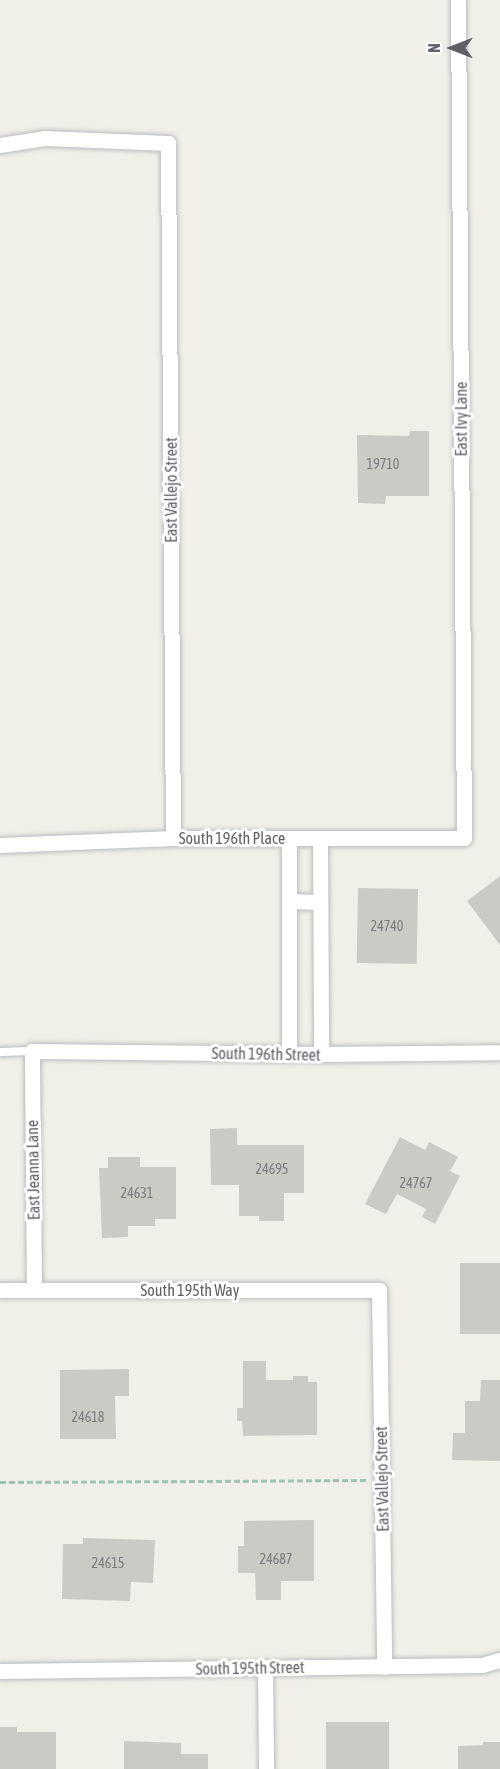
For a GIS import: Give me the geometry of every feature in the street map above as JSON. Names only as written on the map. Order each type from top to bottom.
[{"type":"street","name":"East Ivy Lane","points":[[458,0],[464,837]]},
{"type":"street","name":"East Vallejo Street","points":[[0,145],[45,138],[168,143],[173,837]]},
{"type":"street","name":"South 196th Place","points":[[0,845],[173,837],[464,837]]},
{"type":"street","points":[[289,837],[289,1054]]},
{"type":"street","points":[[320,837],[321,1054]]},
{"type":"street","points":[[289,901],[320,902]]},
{"type":"street","name":"South 196th Street","points":[[32,1051],[289,1054],[500,1052]]},
{"type":"street","name":"East Jeanna Lane","points":[[32,1051],[34,1290]]},
{"type":"street","name":"South 195th Way","points":[[0,1290],[379,1290]]},
{"type":"street","name":"East Vallejo Street","points":[[379,1290],[384,1667]]},
{"type":"street","name":"South 195th Street","points":[[0,1671],[482,1665],[500,1660]]},
{"type":"street","points":[[265,1667],[266,1769]]},
{"type":"lane","points":[[0,1052],[32,1051]]},
{"type":"path","points":[[0,1482],[382,1480]]},
{"type":"building","points":[[410,431],[429,431],[429,496],[386,496],[385,504],[358,503],[357,435],[409,436]]},
{"type":"building","points":[[500,876],[500,945],[467,901]]},
{"type":"building","points":[[358,888],[418,889],[417,964],[357,963]]},
{"type":"building","points":[[237,1128],[237,1145],[304,1145],[304,1193],[284,1193],[284,1221],[259,1221],[259,1216],[239,1216],[239,1185],[211,1185],[210,1129]]},
{"type":"building","points":[[400,1137],[425,1150],[429,1142],[458,1157],[450,1171],[460,1176],[435,1224],[422,1217],[426,1209],[397,1194],[386,1214],[365,1204]]},
{"type":"building","points":[[108,1157],[140,1157],[140,1167],[176,1167],[176,1219],[155,1219],[155,1226],[128,1226],[128,1237],[102,1238],[99,1168],[108,1168]]},
{"type":"building","points":[[460,1263],[500,1263],[500,1334],[460,1334]]},
{"type":"building","points":[[243,1361],[266,1361],[266,1380],[293,1380],[293,1376],[308,1376],[308,1382],[317,1382],[317,1435],[243,1436],[242,1421],[237,1421],[237,1408],[243,1408]]},
{"type":"building","points":[[129,1369],[129,1396],[115,1396],[116,1439],[60,1439],[60,1370]]},
{"type":"building","points":[[481,1380],[500,1380],[500,1461],[452,1460],[453,1433],[465,1433],[465,1401],[480,1401]]},
{"type":"building","points":[[314,1520],[314,1581],[281,1581],[281,1600],[256,1600],[255,1573],[238,1573],[238,1546],[244,1546],[244,1521]]},
{"type":"building","points":[[83,1538],[155,1540],[153,1583],[131,1582],[130,1601],[62,1599],[63,1544],[83,1544]]},
{"type":"building","points":[[326,1722],[389,1722],[389,1769],[326,1769]]},
{"type":"building","points":[[0,1727],[17,1727],[17,1732],[56,1732],[56,1769],[0,1769]]},
{"type":"building","points":[[124,1741],[181,1743],[181,1754],[208,1754],[208,1769],[124,1769]]},
{"type":"building","points":[[483,1742],[500,1742],[500,1769],[458,1769],[458,1746],[483,1745]]}]
